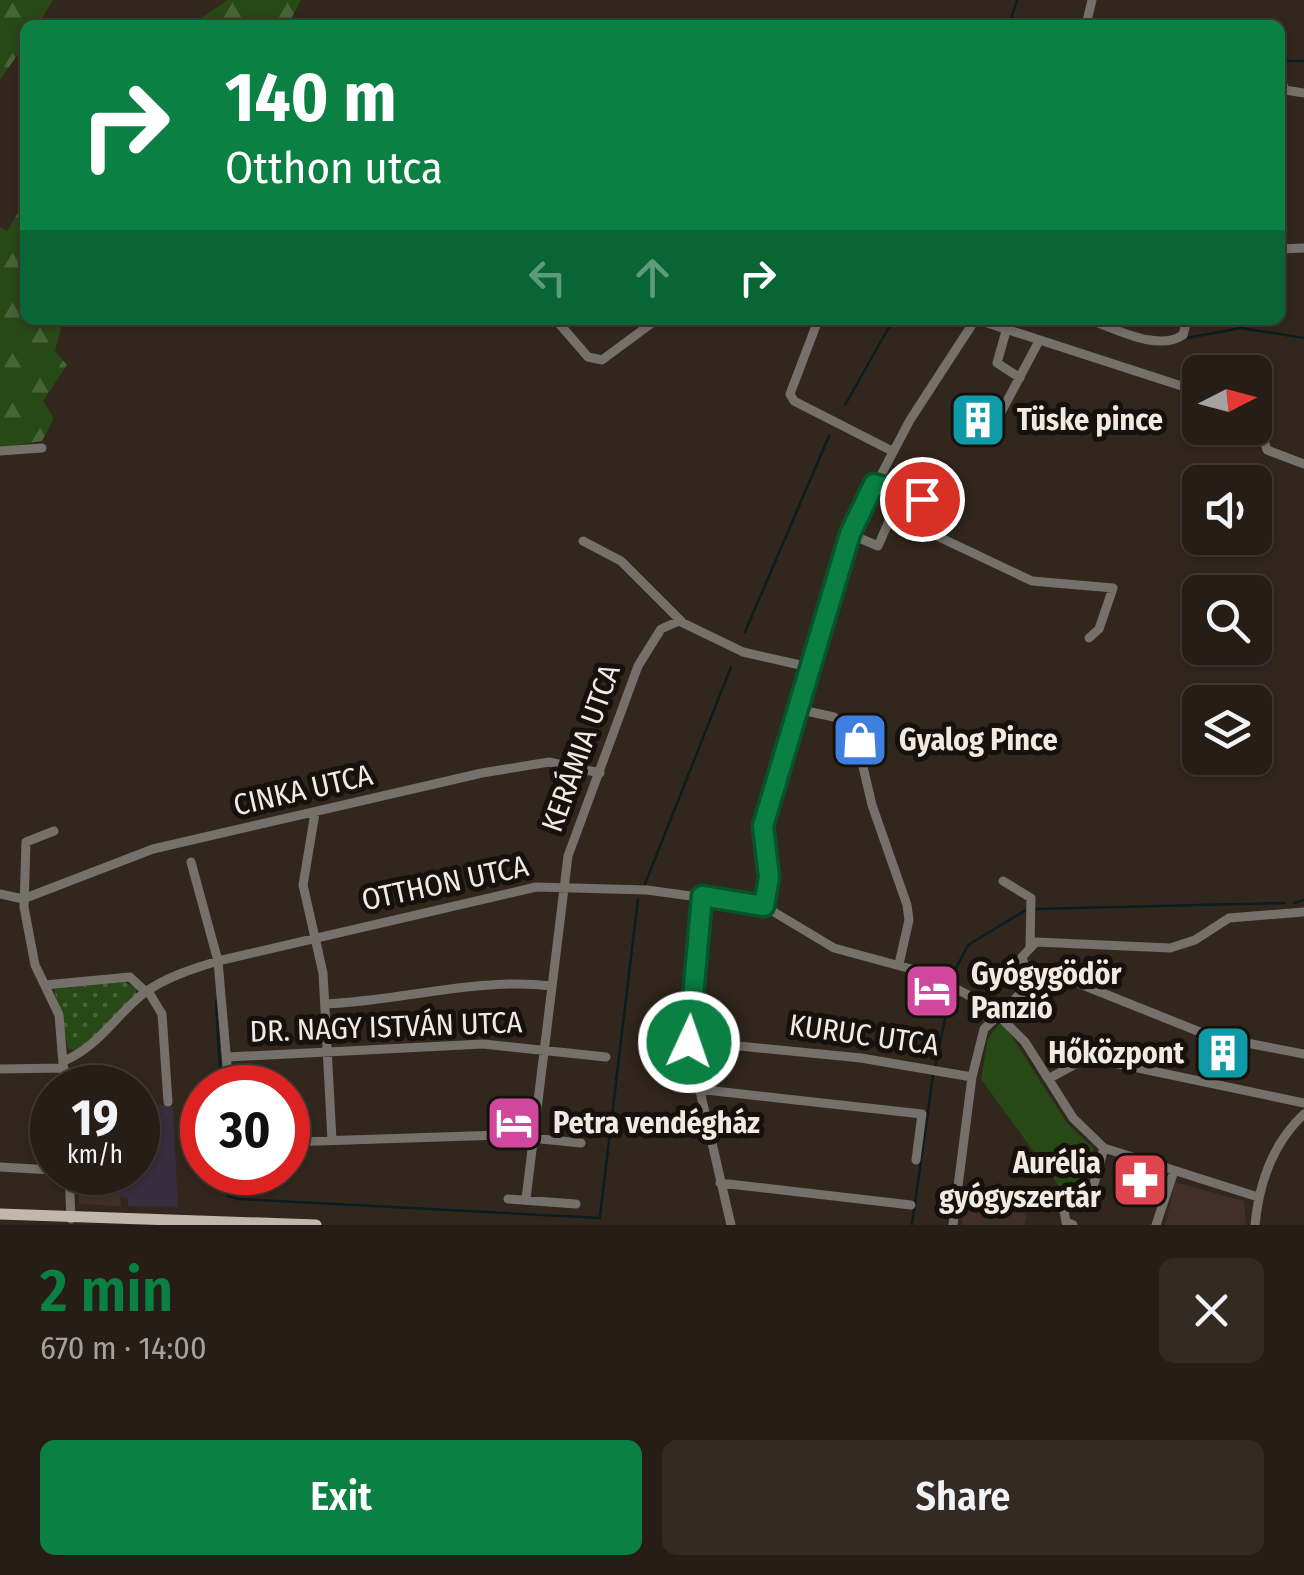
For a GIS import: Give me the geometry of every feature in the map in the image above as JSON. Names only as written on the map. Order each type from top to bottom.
[{"type":"main road","points":[[0,1214],[124,1223],[316,1225]]},
{"type":"street","points":[[560,325],[588,357],[602,360],[649,325]]},
{"type":"street","points":[[816,325],[790,394],[794,401],[892,451]]},
{"type":"street","points":[[973,325],[892,451],[850,534],[763,826],[769,877],[764,906],[834,948],[900,964],[959,987],[997,1012],[1025,1042],[1074,1118],[1104,1148],[1258,1197]]},
{"type":"street","points":[[990,325],[1182,386]]},
{"type":"street","points":[[1106,325],[1149,339],[1172,341],[1183,335],[1185,325]]},
{"type":"street","points":[[1006,331],[997,363],[1020,378]]},
{"type":"street","points":[[990,433],[1039,341]]},
{"type":"street","points":[[1265,445],[1267,450],[1301,464]]},
{"type":"street","points":[[0,451],[20,446],[42,448]]},
{"type":"street","points":[[874,484],[922,499],[920,528],[981,558],[1042,584],[1113,588],[1100,629],[1089,638]]},
{"type":"street","points":[[850,534],[878,546],[902,492]]},
{"type":"street","points":[[583,541],[621,561],[682,622],[743,652],[808,668]]},
{"type":"street","name":"KERÁMIA UTCA","points":[[526,1199],[568,856],[638,666],[661,630],[682,622]]},
{"type":"street","points":[[797,709],[834,717],[856,737],[872,805],[907,905],[909,920],[900,964]]},
{"type":"street","name":"CINKA UTCA","points":[[23,900],[153,849],[534,762],[600,773]]},
{"type":"street","points":[[315,813],[304,885],[326,1004],[332,1140]]},
{"type":"street","points":[[54,831],[26,842],[23,900],[35,966],[60,1015],[64,1065]]},
{"type":"street","points":[[191,862],[218,961],[229,1065]]},
{"type":"street","points":[[1003,882],[1031,898],[1030,946],[1021,967],[1031,990]]},
{"type":"street","name":"OTTHON UTCA","points":[[64,1065],[94,1044],[147,991],[181,972],[492,894],[564,886],[702,896],[764,906]]},
{"type":"street","points":[[0,894],[23,900]]},
{"type":"street","points":[[702,896],[689,1042],[732,1225]]},
{"type":"street","points":[[1030,946],[1049,941],[1170,948],[1195,940],[1229,918],[1304,912]]},
{"type":"street","points":[[45,985],[130,977],[147,991],[162,1014],[168,1102]]},
{"type":"street","points":[[954,1225],[972,1077],[984,1029],[997,1012],[1031,990],[1070,980],[1210,1036],[1304,1054]]},
{"type":"street","points":[[326,1004],[372,1002],[484,984],[552,986]]},
{"type":"street","name":"KURUC UTCA","points":[[689,1042],[934,1068],[972,1077]]},
{"type":"street","name":"DR. NAGY ISTVÁN UTCA","points":[[228,1057],[483,1044],[545,1048]]},
{"type":"street","points":[[545,1048],[606,1057]]},
{"type":"street","points":[[1048,1079],[1082,1060],[1100,1060],[1304,1103]]},
{"type":"street","points":[[0,1069],[30,1067]]},
{"type":"street","points":[[698,1089],[922,1114],[916,1160]]},
{"type":"street","points":[[1255,1225],[1258,1197],[1282,1138],[1304,1114]]},
{"type":"street","points":[[310,1141],[535,1138],[581,1143]]},
{"type":"street","points":[[1051,1225],[1094,1184],[1104,1148]]},
{"type":"street","points":[[0,1167],[30,1169]]},
{"type":"street","points":[[1156,1225],[1174,1171]]},
{"type":"street","points":[[720,1182],[910,1206]]},
{"type":"street","points":[[70,1195],[71,1219]]},
{"type":"street","points":[[508,1199],[576,1204]]},
{"type":"street","points":[[1064,1212],[1066,1222],[1073,1225]]},
{"type":"shaded area","points":[[160,1105],[173,1107],[178,1207],[128,1206],[128,1198],[120,1195],[160,1195]]},
{"type":"shaded area","points":[[1175,1182],[1244,1201],[1246,1225],[1165,1225]]},
{"type":"shaded area","points":[[78,1195],[120,1195],[121,1206],[79,1204]]},
{"type":"shaded area","points":[[964,1205],[1015,1205],[1027,1216],[1025,1225],[962,1225]]},
{"type":"green space","points":[[0,0],[53,0],[41,20],[20,20],[20,51],[0,80]]},
{"type":"green space","points":[[228,0],[301,0],[291,20],[198,20]]},
{"type":"green space","points":[[20,209],[20,325],[62,325],[55,351],[67,365],[43,401],[54,418],[42,441],[0,448],[0,227],[7,231]]},
{"type":"green space","points":[[124,982],[136,988],[137,995],[98,1036],[76,1051],[68,1048],[54,989]]},
{"type":"green space","points":[[1002,1021],[1067,1123],[1092,1147],[1099,1161],[1090,1184],[1069,1200],[981,1079],[988,1038]]},
{"type":"waterway","points":[[1011,20],[1017,0]]},
{"type":"waterway","points":[[1285,61],[1304,61]]},
{"type":"waterway","points":[[845,405],[890,325]]},
{"type":"waterway","points":[[1187,338],[1241,328],[1304,338]]},
{"type":"waterway","points":[[745,632],[829,436]]},
{"type":"waterway","points":[[645,884],[731,667]]},
{"type":"waterway","points":[[600,1216],[638,899]]},
{"type":"waterway","points":[[1294,903],[1304,900]]},
{"type":"waterway","points":[[1034,909],[1285,903]]},
{"type":"waterway","points":[[952,976],[968,945],[1026,910]]},
{"type":"waterway","points":[[935,1067],[950,995]]},
{"type":"waterway","points":[[216,1000],[220,1065]]},
{"type":"waterway","points":[[912,1225],[933,1075]]},
{"type":"waterway","points":[[228,1195],[238,1199],[600,1218]]},
{"type":"place","name":"Tüske pince","points":[[978,420]]},
{"type":"place","name":"Gyalog Pince","points":[[860,740]]},
{"type":"place","name":"Gyógygödör Panzió","points":[[932,991]]},
{"type":"place","name":"Hőközpont","points":[[1223,1053]]},
{"type":"place","name":"Petra vendégház","points":[[514,1123]]},
{"type":"place","name":"Aurélia gyógyszertár","points":[[1140,1180]]},
{"type":"route","points":[[689,1042],[702,896],[764,906],[769,877],[763,826],[850,534],[874,484],[922,499]]}]
